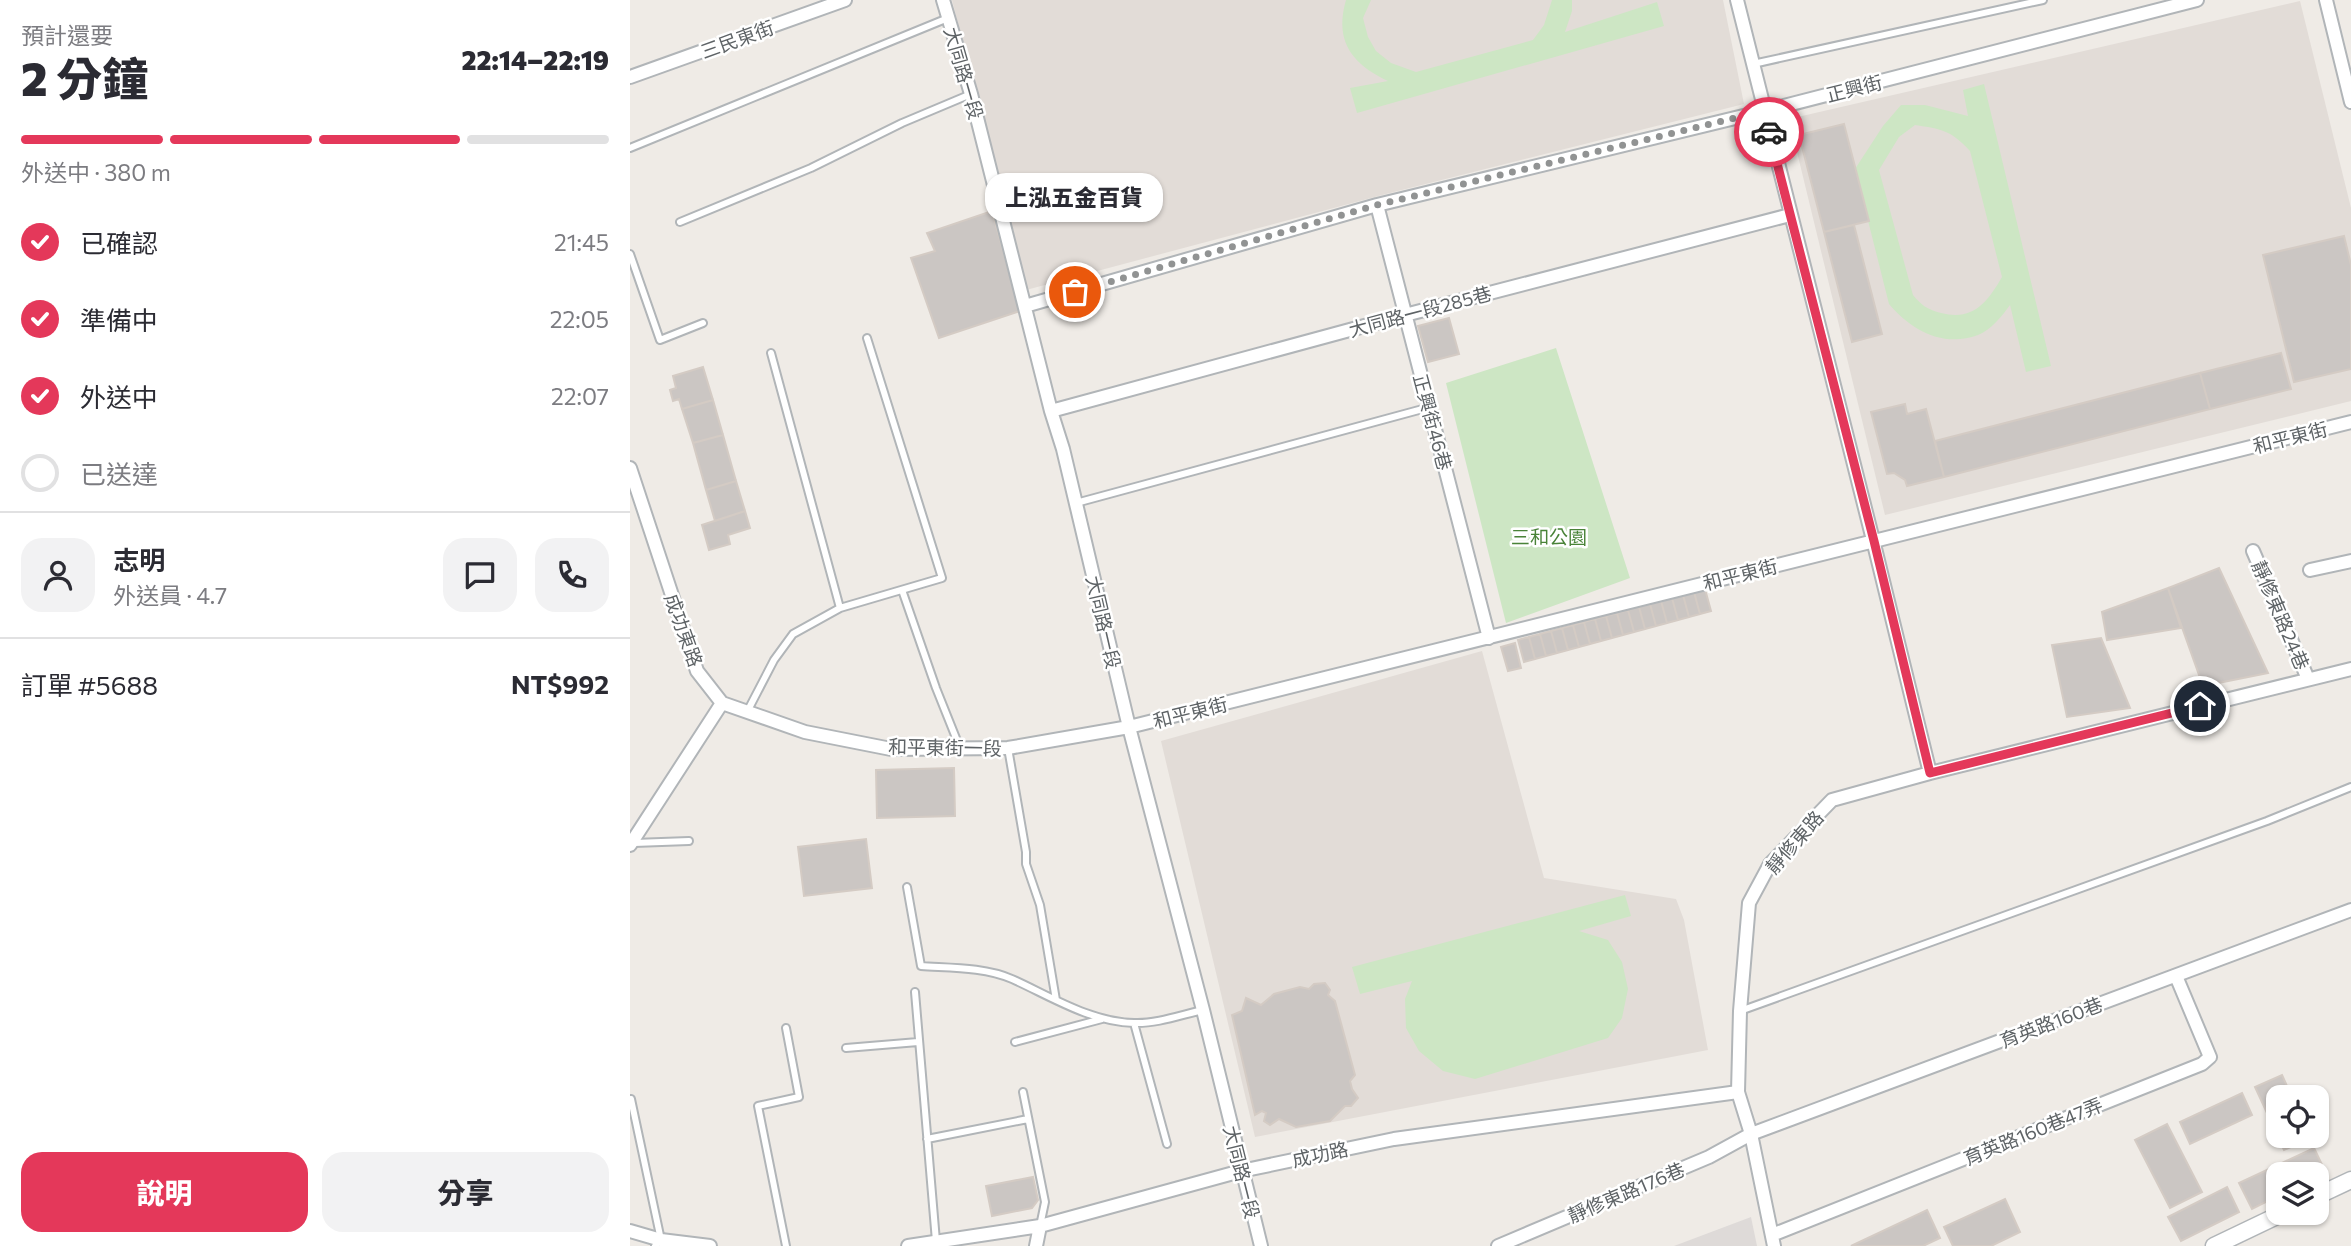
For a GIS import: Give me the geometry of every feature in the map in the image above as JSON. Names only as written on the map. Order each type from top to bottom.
[{"type":"street","name":"三民東街","points":[[630,77],[845,0]]},
{"type":"street","name":"大同路一段","points":[[943,0],[971,94],[1076,503],[1129,727],[1261,1246]]},
{"type":"street","points":[[1737,0],[1930,773]]},
{"type":"street","name":"正興街","points":[[1025,306],[1377,205],[1764,111],[2197,0]]},
{"type":"street","points":[[2326,0],[2351,102]]},
{"type":"street","name":"正興街46巷","points":[[1377,205],[1489,638]]},
{"type":"street","name":"大同路一段285巷","points":[[1051,411],[1790,215]]},
{"type":"street","name":"和平東街","points":[[1129,727],[2351,422]]},
{"type":"street","name":"成功東路","points":[[630,468],[697,671],[722,703]]},
{"type":"street","name":"靜修東路24巷","points":[[2253,551],[2308,679]]},
{"type":"street","points":[[2310,570],[2351,561]]},
{"type":"street","name":"靜修東路","points":[[1773,1241],[1751,1134],[1738,1092],[1740,1011],[1749,904],[1770,864],[1832,800],[1930,773],[2351,669]]},
{"type":"street","points":[[631,844],[722,703]]},
{"type":"street","name":"和平東街一段","points":[[722,703],[805,732],[891,749],[1008,748],[1129,727]]},
{"type":"street","name":"育英路160巷","points":[[1751,1134],[2351,910]]},
{"type":"street","name":"育英路160巷47弄","points":[[1773,1241],[2202,1064],[2210,1057],[2176,976]]},
{"type":"street","name":"成功路","points":[[908,1246],[936,1244],[1040,1226],[1241,1171],[1394,1139],[1738,1092]]},
{"type":"street","name":"靜修東路176巷","points":[[1498,1246],[1709,1157],[1751,1134]]},
{"type":"street","points":[[2329,1190],[2351,1180]]},
{"type":"street","points":[[2214,1246],[2266,1221]]},
{"type":"street","points":[[1036,1246],[1040,1226]]},
{"type":"street","points":[[630,1231],[658,1243],[710,1246]]},
{"type":"lane","points":[[1753,64],[2043,0]]},
{"type":"lane","points":[[630,148],[948,18]]},
{"type":"lane","points":[[680,222],[811,168],[902,123],[971,94]]},
{"type":"lane","points":[[630,254],[660,340],[703,323]]},
{"type":"lane","points":[[747,712],[774,660],[793,634],[840,608],[942,578],[867,338]]},
{"type":"lane","points":[[771,353],[840,608]]},
{"type":"lane","points":[[1076,503],[1430,407]]},
{"type":"lane","points":[[902,590],[961,750]]},
{"type":"lane","points":[[1008,748],[1026,864],[1040,905],[1056,1000]]},
{"type":"lane","points":[[1740,1011],[2267,821],[2351,787]]},
{"type":"lane","points":[[631,844],[689,841]]},
{"type":"lane","points":[[907,887],[921,966],[962,969],[1010,978],[1056,1000],[1104,1018],[1134,1023],[1203,1010]]},
{"type":"lane","points":[[915,992],[936,1244]]},
{"type":"lane","points":[[1015,1042],[1104,1018]]},
{"type":"lane","points":[[1134,1023],[1167,1144]]},
{"type":"lane","points":[[786,1028],[799,1097],[758,1106],[786,1246]]},
{"type":"lane","points":[[846,1048],[918,1042]]},
{"type":"lane","points":[[1023,1092],[1045,1202],[1040,1226]]},
{"type":"lane","points":[[631,1099],[658,1243]]},
{"type":"lane","points":[[927,1139],[1028,1119]]},
{"type":"shaded area","points":[[952,0],[1723,0],[1744,104],[1386,194],[1026,290]]},
{"type":"shaded area","points":[[2300,1],[2351,208],[2351,401],[1885,515],[1789,119]]},
{"type":"shaded area","points":[[1482,651],[1544,878],[1676,899],[1684,920],[1708,1050],[1255,1137],[1161,741]]},
{"type":"shaded area","points":[[1751,1217],[1757,1246],[1674,1246]]},
{"type":"green space","points":[[1346,0],[1371,0],[1363,18],[1368,37],[1376,51],[1391,63],[1416,72],[1533,40],[1544,25],[1552,0],[1572,0],[1572,11],[1565,32],[1657,2],[1664,26],[1357,113],[1350,88],[1388,81],[1365,67],[1349,50],[1342,28]]},
{"type":"green space","points":[[1984,84],[2051,366],[2026,372],[2010,305],[1983,333],[1952,339],[1940,338],[1918,329],[1889,304],[1855,169],[1883,126],[1901,105],[1925,105],[1968,116],[1963,90]],"holes":[[[1915,125],[1939,129],[1970,151],[2002,277],[1985,302],[1970,312],[1952,315],[1941,313],[1922,304],[1913,295],[1879,170],[1899,137]]]},
{"type":"green space","name":"三和公園","points":[[1556,348],[1630,578],[1506,623],[1446,383]]},
{"type":"green space","points":[[1625,895],[1631,916],[1579,931],[1608,940],[1622,962],[1628,989],[1622,1018],[1608,1038],[1475,1079],[1443,1071],[1419,1051],[1406,1028],[1405,999],[1412,981],[1360,994],[1352,967]]},
{"type":"building","points":[[1844,124],[1869,221],[1824,232],[1799,135]]},
{"type":"building","points":[[992,211],[1020,311],[939,338],[911,258],[935,251],[927,233]]},
{"type":"building","points":[[1854,225],[1882,334],[1852,342],[1824,232]]},
{"type":"building","points":[[2344,236],[2351,265],[2351,369],[2294,382],[2263,255]]},
{"type":"building","points":[[1449,318],[1459,354],[1428,362],[1418,326]]},
{"type":"building","points":[[2281,353],[2291,389],[2210,409],[2200,373]]},
{"type":"building","points":[[703,367],[713,400],[682,409],[679,399],[673,401],[670,390],[676,388],[673,376]]},
{"type":"building","points":[[2200,373],[2210,409],[1944,477],[1935,441]]},
{"type":"building","points":[[713,400],[723,435],[693,443],[682,409]]},
{"type":"building","points":[[1905,404],[1907,414],[1926,409],[1944,477],[1907,486],[1905,480],[1894,473],[1887,474],[1871,412]]},
{"type":"building","points":[[723,435],[736,481],[706,490],[693,443]]},
{"type":"building","points":[[736,481],[745,511],[715,521],[706,490]]},
{"type":"building","points":[[745,511],[750,528],[728,535],[730,544],[709,550],[702,525]]},
{"type":"building","points":[[2219,568],[2268,673],[2203,686],[2168,588]]},
{"type":"building","points":[[2168,588],[2181,628],[2107,640],[2102,612]]},
{"type":"building","points":[[1705,589],[1711,611],[1700,614],[1694,592]]},
{"type":"building","points":[[1694,592],[1700,614],[1689,617],[1683,595]]},
{"type":"building","points":[[1683,595],[1689,617],[1678,620],[1672,598]]},
{"type":"building","points":[[1672,598],[1678,620],[1667,623],[1661,601]]},
{"type":"building","points":[[1661,601],[1667,623],[1656,626],[1650,604]]},
{"type":"building","points":[[1650,604],[1656,626],[1645,629],[1639,607]]},
{"type":"building","points":[[1639,607],[1645,629],[1634,632],[1628,610]]},
{"type":"building","points":[[1628,610],[1634,632],[1623,635],[1617,613]]},
{"type":"building","points":[[1617,613],[1623,635],[1612,638],[1606,616]]},
{"type":"building","points":[[1606,616],[1612,638],[1601,641],[1595,619]]},
{"type":"building","points":[[1595,619],[1601,641],[1590,644],[1584,622]]},
{"type":"building","points":[[1584,622],[1590,644],[1579,647],[1573,625]]},
{"type":"building","points":[[1573,625],[1579,647],[1568,650],[1562,628]]},
{"type":"building","points":[[1562,628],[1568,650],[1557,653],[1551,631]]},
{"type":"building","points":[[1551,631],[1557,653],[1546,656],[1540,634]]},
{"type":"building","points":[[1540,634],[1546,656],[1535,659],[1529,637]]},
{"type":"building","points":[[1529,637],[1535,659],[1524,662],[1518,640]]},
{"type":"building","points":[[2101,638],[2130,708],[2067,717],[2052,645]]},
{"type":"building","points":[[1515,643],[1521,668],[1508,671],[1501,647]]},
{"type":"building","points":[[954,768],[955,816],[877,818],[876,770]]},
{"type":"building","points":[[866,839],[872,888],[804,896],[798,847]]},
{"type":"building","points":[[1325,983],[1330,990],[1328,995],[1335,1001],[1355,1075],[1350,1081],[1358,1098],[1330,1121],[1296,1127],[1279,1119],[1270,1125],[1264,1121],[1266,1113],[1262,1111],[1255,1115],[1232,1015],[1242,1011],[1246,998],[1261,1005],[1274,994],[1300,987],[1309,989],[1314,984]]},
{"type":"building","points":[[2282,1075],[2287,1085],[2266,1085],[2266,1111],[2255,1087]]},
{"type":"building","points":[[2242,1093],[2252,1115],[2190,1144],[2180,1122]]},
{"type":"building","points":[[2167,1124],[2202,1192],[2170,1208],[2135,1140]]},
{"type":"building","points":[[2314,1148],[2321,1162],[2284,1162]]},
{"type":"building","points":[[2266,1170],[2266,1202],[2252,1209],[2239,1183]]},
{"type":"building","points":[[1033,1177],[1038,1200],[1032,1208],[992,1216],[986,1186]]},
{"type":"building","points":[[2227,1187],[2239,1212],[2181,1241],[2168,1217]]},
{"type":"building","points":[[2005,1199],[2020,1232],[1991,1246],[1953,1246],[1944,1227]]},
{"type":"building","points":[[1927,1210],[1940,1238],[1923,1246],[1851,1246]]},
{"type":"way so far","points":[[1075,292],[1377,205],[1764,111],[1769,132]]},
{"type":"place","name":"上泓五金百貨","points":[[1075,292]]},
{"type":"route","points":[[1769,132],[1874,541],[1930,773],[2200,706]]}]
